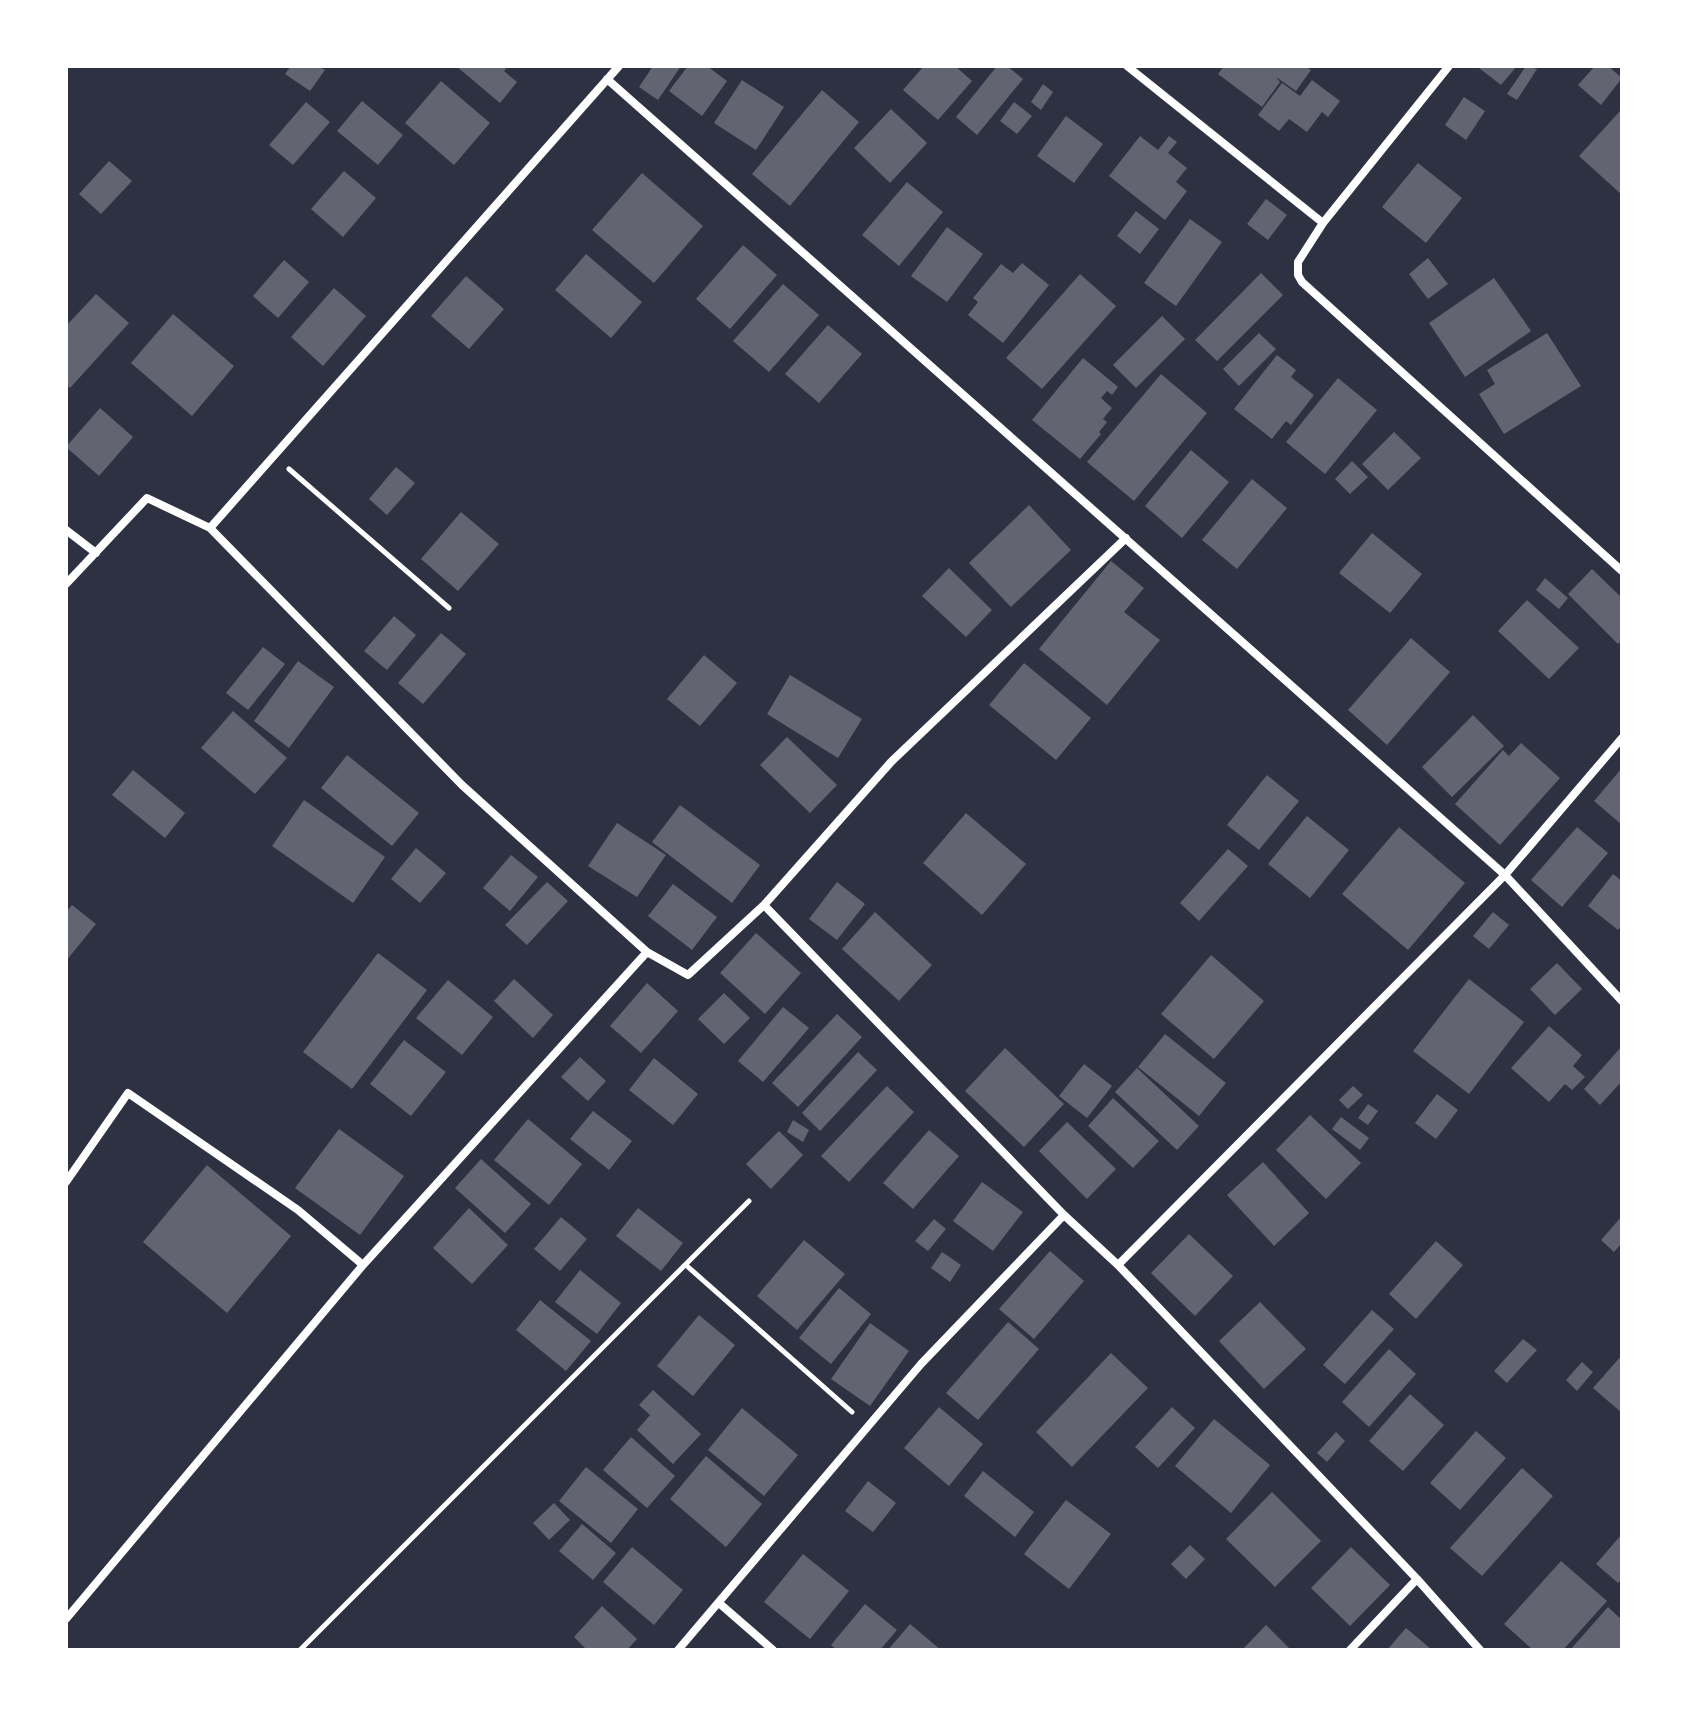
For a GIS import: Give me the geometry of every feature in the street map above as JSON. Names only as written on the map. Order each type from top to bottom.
[{"type":"street","points":[[210,528],[619,66]]},
{"type":"street","points":[[1127,66],[1323,223]]},
{"type":"street","points":[[1449,66],[1323,223],[1298,262],[1298,275],[1302,282],[1622,571]]},
{"type":"street","points":[[607,79],[1505,875],[1622,1001]]},
{"type":"street","points":[[66,584],[147,498],[210,528],[462,785],[647,952],[688,975],[764,905],[891,762],[1126,538]]},
{"type":"street","points":[[66,530],[96,553]]},
{"type":"street","points":[[1118,1265],[1505,875],[1622,738]]},
{"type":"street","points":[[764,905],[1064,1215],[1118,1265],[1417,1579],[1480,1650]]},
{"type":"street","points":[[66,1619],[363,1265],[647,952]]},
{"type":"street","points":[[66,1182],[128,1093],[298,1210],[363,1265]]},
{"type":"street","points":[[678,1650],[921,1364],[1064,1215]]},
{"type":"street","points":[[1350,1650],[1417,1579]]},
{"type":"street","points":[[719,1603],[773,1650]]},
{"type":"path","points":[[274,455],[449,608]]},
{"type":"path","points":[[300,1650],[749,1201]]},
{"type":"path","points":[[687,1266],[867,1426]]},
{"type":"building","points":[[291,66],[318,66],[325,70],[310,91],[285,74]]},
{"type":"building","points":[[456,66],[508,66],[504,71],[517,82],[500,103]]},
{"type":"building","points":[[653,66],[681,66],[658,100],[639,87]]},
{"type":"building","points":[[688,66],[707,66],[727,81],[702,116],[669,91]]},
{"type":"building","points":[[924,66],[955,66],[972,81],[938,120],[903,90]]},
{"type":"building","points":[[997,66],[1007,66],[1023,79],[977,135],[956,117]]},
{"type":"building","points":[[1224,66],[1305,66],[1311,70],[1296,91],[1276,77],[1280,82],[1262,107],[1218,74]]},
{"type":"building","points":[[1517,66],[1501,85],[1479,68]]},
{"type":"building","points":[[1526,66],[1537,69],[1517,100],[1507,94]]},
{"type":"building","points":[[1595,66],[1608,66],[1622,78],[1601,105],[1578,85]]},
{"type":"building","points":[[742,80],[784,107],[756,150],[714,123]]},
{"type":"building","points":[[1312,80],[1340,101],[1328,117],[1322,112],[1307,132],[1289,119],[1279,131],[1258,115],[1282,83],[1300,96]]},
{"type":"building","points":[[441,81],[490,123],[454,165],[405,123]]},
{"type":"building","points":[[1043,84],[1053,92],[1041,110],[1031,102]]},
{"type":"building","points":[[822,90],[859,122],[790,206],[752,174]]},
{"type":"building","points":[[1464,97],[1485,111],[1466,140],[1445,125]]},
{"type":"building","points":[[362,101],[403,135],[378,165],[337,131]]},
{"type":"building","points":[[306,102],[330,122],[293,165],[269,145]]},
{"type":"building","points":[[1014,102],[1032,116],[1017,134],[1000,121]]},
{"type":"building","points":[[891,109],[927,143],[890,183],[854,148]]},
{"type":"building","points":[[1620,111],[1622,113],[1622,195],[1579,156]]},
{"type":"building","points":[[1066,116],[1103,144],[1074,183],[1037,156]]},
{"type":"building","points":[[1140,136],[1158,150],[1169,136],[1177,142],[1168,153],[1187,168],[1176,182],[1187,191],[1165,220],[1109,176]]},
{"type":"building","points":[[109,161],[132,181],[101,214],[79,194]]},
{"type":"building","points":[[1418,163],[1462,198],[1426,243],[1382,207]]},
{"type":"building","points":[[344,171],[376,198],[343,237],[311,209]]},
{"type":"building","points":[[642,173],[703,226],[654,283],[592,230]]},
{"type":"building","points":[[907,182],[943,212],[899,266],[862,235]]},
{"type":"building","points":[[1266,199],[1287,215],[1268,240],[1247,224]]},
{"type":"building","points":[[1136,211],[1159,229],[1140,254],[1117,236]]},
{"type":"building","points":[[1190,219],[1222,242],[1176,306],[1144,283]]},
{"type":"building","points":[[947,227],[983,254],[947,302],[911,276]]},
{"type":"building","points":[[743,245],[777,275],[730,329],[696,299]]},
{"type":"building","points":[[586,254],[642,302],[611,338],[555,290]]},
{"type":"building","points":[[1428,258],[1448,284],[1428,299],[1409,274]]},
{"type":"building","points":[[284,260],[309,282],[278,318],[253,296]]},
{"type":"building","points":[[1022,263],[1049,285],[1003,343],[968,315],[978,302],[973,298],[1001,264],[1013,273]]},
{"type":"building","points":[[1261,273],[1283,295],[1217,361],[1195,340]]},
{"type":"building","points":[[1080,274],[1116,306],[1042,389],[1006,358]]},
{"type":"building","points":[[466,276],[504,309],[469,349],[431,316]]},
{"type":"building","points":[[1494,278],[1531,331],[1465,377],[1429,323]]},
{"type":"building","points":[[783,284],[819,315],[769,372],[733,341]]},
{"type":"building","points":[[334,288],[366,316],[323,366],[291,337]]},
{"type":"building","points":[[96,294],[129,323],[70,388],[66,384],[66,326]]},
{"type":"building","points":[[173,314],[234,366],[192,416],[131,363]]},
{"type":"building","points":[[1162,316],[1185,339],[1136,388],[1113,365]]},
{"type":"building","points":[[828,325],[862,354],[819,403],[785,374]]},
{"type":"building","points":[[1259,333],[1276,349],[1239,386],[1223,369]]},
{"type":"building","points":[[1547,333],[1581,386],[1504,434],[1479,394],[1495,384],[1487,370]]},
{"type":"building","points":[[1277,355],[1296,370],[1291,377],[1314,395],[1291,425],[1286,421],[1272,439],[1234,409]]},
{"type":"building","points":[[1083,358],[1118,387],[1112,395],[1107,391],[1101,398],[1112,408],[1103,419],[1107,422],[1099,432],[1101,434],[1080,459],[1032,420]]},
{"type":"building","points":[[1161,374],[1207,413],[1134,501],[1087,462]]},
{"type":"building","points":[[1338,378],[1377,410],[1325,474],[1286,442]]},
{"type":"building","points":[[100,408],[133,437],[99,476],[66,447]]},
{"type":"building","points":[[1394,432],[1421,458],[1388,490],[1362,464]]},
{"type":"building","points":[[1191,450],[1229,482],[1182,538],[1145,506]]},
{"type":"building","points":[[1352,461],[1368,477],[1350,494],[1335,479]]},
{"type":"building","points":[[396,467],[415,483],[387,515],[369,499]]},
{"type":"building","points":[[1252,479],[1287,508],[1237,569],[1202,540]]},
{"type":"building","points":[[1029,505],[1071,550],[1011,607],[969,563]]},
{"type":"building","points":[[461,512],[499,544],[458,591],[421,559]]},
{"type":"building","points":[[1372,533],[1422,574],[1390,613],[1339,573]]},
{"type":"building","points":[[1111,561],[1144,588],[1124,612],[1160,640],[1107,705],[1039,649]]},
{"type":"building","points":[[949,568],[992,610],[966,637],[922,596]]},
{"type":"building","points":[[1592,569],[1622,598],[1622,640],[1618,644],[1568,594]]},
{"type":"building","points":[[1545,578],[1568,598],[1559,609],[1536,590]]},
{"type":"building","points":[[1527,600],[1579,648],[1549,679],[1498,631]]},
{"type":"building","points":[[394,616],[416,635],[387,670],[364,651]]},
{"type":"building","points":[[441,633],[466,654],[423,704],[398,683]]},
{"type":"building","points":[[1411,638],[1450,672],[1387,745],[1348,710]]},
{"type":"building","points":[[263,647],[285,664],[248,710],[226,693]]},
{"type":"building","points":[[704,655],[737,683],[700,726],[667,699]]},
{"type":"building","points":[[298,661],[334,687],[289,748],[254,721]]},
{"type":"building","points":[[1024,663],[1091,718],[1056,760],[989,705]]},
{"type":"building","points":[[790,675],[862,719],[838,758],[767,714]]},
{"type":"building","points":[[233,711],[287,758],[255,794],[201,748]]},
{"type":"building","points":[[1473,715],[1504,746],[1452,797],[1422,767]]},
{"type":"building","points":[[787,737],[837,785],[810,813],[760,765]]},
{"type":"building","points":[[1521,743],[1560,778],[1500,845],[1455,804],[1503,750],[1509,756]]},
{"type":"building","points":[[347,755],[419,813],[392,846],[321,788]]},
{"type":"building","points":[[1622,768],[1622,825],[1594,801]]},
{"type":"building","points":[[133,770],[185,813],[165,838],[112,795]]},
{"type":"building","points":[[1267,775],[1299,801],[1259,850],[1227,825]]},
{"type":"building","points":[[304,800],[385,857],[353,903],[272,846]]},
{"type":"building","points":[[680,805],[760,865],[732,903],[652,842]]},
{"type":"building","points":[[966,813],[1026,864],[982,915],[923,863]]},
{"type":"building","points":[[1307,816],[1349,850],[1310,898],[1268,864]]},
{"type":"building","points":[[617,823],[666,855],[637,897],[588,866]]},
{"type":"building","points":[[1399,827],[1465,883],[1408,950],[1342,894]]},
{"type":"building","points":[[1577,827],[1608,853],[1562,907],[1531,880]]},
{"type":"building","points":[[416,848],[446,873],[420,903],[391,879]]},
{"type":"building","points":[[1228,849],[1248,866],[1199,921],[1180,903]]},
{"type":"building","points":[[511,855],[538,877],[510,911],[483,888]]},
{"type":"building","points":[[1613,874],[1622,881],[1622,925],[1618,930],[1588,906]]},
{"type":"building","points":[[547,882],[568,901],[527,945],[505,925]]},
{"type":"building","points":[[837,882],[865,904],[837,940],[809,919]]},
{"type":"building","points":[[673,884],[717,917],[692,950],[648,916]]},
{"type":"building","points":[[72,905],[96,924],[66,961],[66,912]]},
{"type":"building","points":[[875,912],[932,965],[899,1001],[842,949]]},
{"type":"building","points":[[1493,912],[1509,925],[1489,949],[1473,936]]},
{"type":"building","points":[[756,933],[801,973],[765,1014],[720,973]]},
{"type":"building","points":[[378,953],[427,990],[352,1089],[303,1052]]},
{"type":"building","points":[[1211,955],[1264,1001],[1214,1059],[1161,1014]]},
{"type":"building","points":[[1557,963],[1582,989],[1555,1015],[1530,989]]},
{"type":"building","points":[[514,979],[553,1015],[533,1038],[494,1001]]},
{"type":"building","points":[[1469,979],[1524,1022],[1469,1094],[1413,1051]]},
{"type":"building","points":[[448,980],[493,1017],[462,1055],[416,1018]]},
{"type":"building","points":[[647,983],[678,1011],[641,1053],[610,1026]]},
{"type":"building","points":[[724,993],[750,1018],[724,1044],[698,1019]]},
{"type":"building","points":[[783,1007],[809,1028],[763,1082],[738,1061]]},
{"type":"building","points":[[837,1014],[862,1037],[798,1107],[772,1083]]},
{"type":"building","points":[[1549,1026],[1582,1055],[1573,1066],[1585,1077],[1572,1090],[1565,1084],[1549,1102],[1511,1068]]},
{"type":"building","points":[[1165,1034],[1226,1083],[1199,1116],[1138,1067]]},
{"type":"building","points":[[404,1040],[446,1072],[411,1116],[370,1084]]},
{"type":"building","points":[[1622,1046],[1622,1081],[1600,1105],[1584,1089]]},
{"type":"building","points":[[1005,1048],[1064,1104],[1024,1147],[965,1091]]},
{"type":"building","points":[[858,1052],[877,1070],[820,1131],[802,1113]]},
{"type":"building","points":[[580,1057],[606,1081],[588,1101],[561,1077]]},
{"type":"building","points":[[654,1058],[698,1094],[673,1125],[629,1090]]},
{"type":"building","points":[[1084,1064],[1112,1086],[1087,1118],[1059,1096]]},
{"type":"building","points":[[1137,1068],[1199,1126],[1177,1150],[1115,1092]]},
{"type":"building","points":[[887,1086],[914,1112],[849,1182],[821,1156]]},
{"type":"building","points":[[1353,1086],[1363,1095],[1348,1109],[1339,1100]]},
{"type":"building","points":[[1437,1094],[1458,1110],[1436,1139],[1415,1123]]},
{"type":"building","points":[[1113,1098],[1159,1141],[1133,1168],[1088,1126]]},
{"type":"building","points":[[1368,1104],[1378,1111],[1368,1125],[1358,1118]]},
{"type":"building","points":[[593,1111],[632,1141],[609,1170],[570,1139]]},
{"type":"building","points":[[1310,1115],[1361,1163],[1326,1199],[1276,1150]]},
{"type":"building","points":[[1341,1117],[1369,1138],[1360,1150],[1332,1129]]},
{"type":"building","points":[[528,1119],[582,1164],[549,1205],[494,1160]]},
{"type":"building","points":[[793,1120],[809,1130],[803,1142],[787,1132]]},
{"type":"building","points":[[1067,1122],[1116,1169],[1087,1199],[1039,1151]]},
{"type":"building","points":[[339,1129],[404,1176],[360,1235],[295,1188]]},
{"type":"building","points":[[929,1130],[959,1156],[913,1209],[883,1183]]},
{"type":"building","points":[[779,1131],[803,1155],[771,1189],[746,1164]]},
{"type":"building","points":[[481,1159],[531,1204],[505,1233],[455,1188]]},
{"type":"building","points":[[1263,1162],[1309,1213],[1274,1246],[1227,1195]]},
{"type":"building","points":[[207,1165],[291,1236],[227,1313],[143,1242]]},
{"type":"building","points":[[982,1182],[1023,1212],[993,1251],[953,1221]]},
{"type":"building","points":[[469,1208],[508,1245],[472,1284],[433,1248]]},
{"type":"building","points":[[638,1208],[683,1243],[661,1271],[616,1236]]},
{"type":"building","points":[[1622,1216],[1622,1243],[1614,1252],[1601,1240]]},
{"type":"building","points":[[561,1217],[587,1239],[560,1271],[534,1249]]},
{"type":"building","points":[[934,1219],[946,1229],[928,1251],[915,1241]]},
{"type":"building","points":[[1189,1234],[1233,1276],[1195,1316],[1151,1273]]},
{"type":"building","points":[[804,1240],[845,1274],[797,1330],[757,1296]]},
{"type":"building","points":[[1436,1241],[1463,1265],[1416,1319],[1389,1294]]},
{"type":"building","points":[[1050,1251],[1084,1281],[1034,1339],[999,1309]]},
{"type":"building","points":[[942,1252],[961,1265],[950,1282],[931,1268]]},
{"type":"building","points":[[580,1270],[621,1303],[597,1334],[555,1302]]},
{"type":"building","points":[[839,1288],[871,1314],[831,1364],[799,1338]]},
{"type":"building","points":[[540,1300],[591,1341],[566,1371],[516,1330]]},
{"type":"building","points":[[1260,1302],[1306,1349],[1264,1389],[1219,1341]]},
{"type":"building","points":[[1372,1310],[1394,1329],[1345,1384],[1323,1365]]},
{"type":"building","points":[[699,1315],[735,1345],[693,1396],[657,1366]]},
{"type":"building","points":[[1008,1322],[1039,1349],[978,1420],[946,1393]]},
{"type":"building","points":[[870,1323],[909,1351],[870,1406],[831,1379]]},
{"type":"building","points":[[1523,1339],[1537,1350],[1507,1383],[1494,1371]]},
{"type":"building","points":[[1389,1349],[1416,1374],[1369,1427],[1342,1402]]},
{"type":"building","points":[[1111,1353],[1148,1388],[1072,1467],[1036,1432]]},
{"type":"building","points":[[1622,1355],[1622,1413],[1593,1388]]},
{"type":"building","points":[[1582,1362],[1593,1372],[1577,1391],[1566,1380]]},
{"type":"building","points":[[653,1390],[701,1434],[673,1464],[637,1430],[650,1415],[639,1405]]},
{"type":"building","points":[[1410,1394],[1444,1425],[1403,1471],[1369,1441]]},
{"type":"building","points":[[939,1407],[983,1444],[949,1486],[904,1448]]},
{"type":"building","points":[[1172,1407],[1195,1428],[1158,1468],[1135,1447]]},
{"type":"building","points":[[742,1408],[798,1455],[764,1496],[708,1450]]},
{"type":"building","points":[[1214,1419],[1270,1465],[1231,1513],[1175,1466]]},
{"type":"building","points":[[1476,1431],[1506,1458],[1460,1510],[1430,1483]]},
{"type":"building","points":[[1336,1432],[1345,1441],[1327,1462],[1317,1453]]},
{"type":"building","points":[[631,1437],[675,1476],[647,1508],[603,1470]]},
{"type":"building","points":[[706,1456],[762,1504],[726,1547],[670,1499]]},
{"type":"building","points":[[586,1467],[638,1509],[611,1543],[559,1501]]},
{"type":"building","points":[[1522,1468],[1553,1496],[1482,1576],[1450,1548]]},
{"type":"building","points":[[983,1471],[1034,1512],[1015,1537],[964,1496]]},
{"type":"building","points":[[868,1481],[896,1503],[873,1532],[845,1511]]},
{"type":"building","points":[[1272,1492],[1321,1541],[1275,1587],[1226,1539]]},
{"type":"building","points":[[1066,1500],[1111,1534],[1069,1589],[1024,1554]]},
{"type":"building","points":[[554,1503],[570,1520],[549,1540],[533,1523]]},
{"type":"building","points":[[582,1524],[616,1553],[593,1580],[559,1551]]},
{"type":"building","points":[[1622,1534],[1622,1579],[1618,1583],[1596,1564]]},
{"type":"building","points":[[1190,1545],[1205,1559],[1186,1579],[1171,1564]]},
{"type":"building","points":[[632,1547],[683,1590],[654,1625],[603,1582]]},
{"type":"building","points":[[1351,1547],[1390,1585],[1350,1626],[1311,1588]]},
{"type":"building","points":[[803,1554],[849,1591],[810,1639],[764,1602]]},
{"type":"building","points":[[1561,1561],[1607,1601],[1563,1650],[1533,1650],[1504,1624]]},
{"type":"building","points":[[865,1604],[897,1630],[880,1650],[837,1650],[831,1645]]},
{"type":"building","points":[[602,1606],[637,1639],[627,1650],[587,1650],[574,1637]]},
{"type":"building","points":[[1608,1607],[1622,1620],[1622,1650],[1570,1650]]},
{"type":"building","points":[[910,1624],[941,1650],[888,1650]]},
{"type":"building","points":[[1266,1625],[1291,1650],[1242,1650]]},
{"type":"building","points":[[1406,1628],[1432,1650],[1387,1650]]}]
